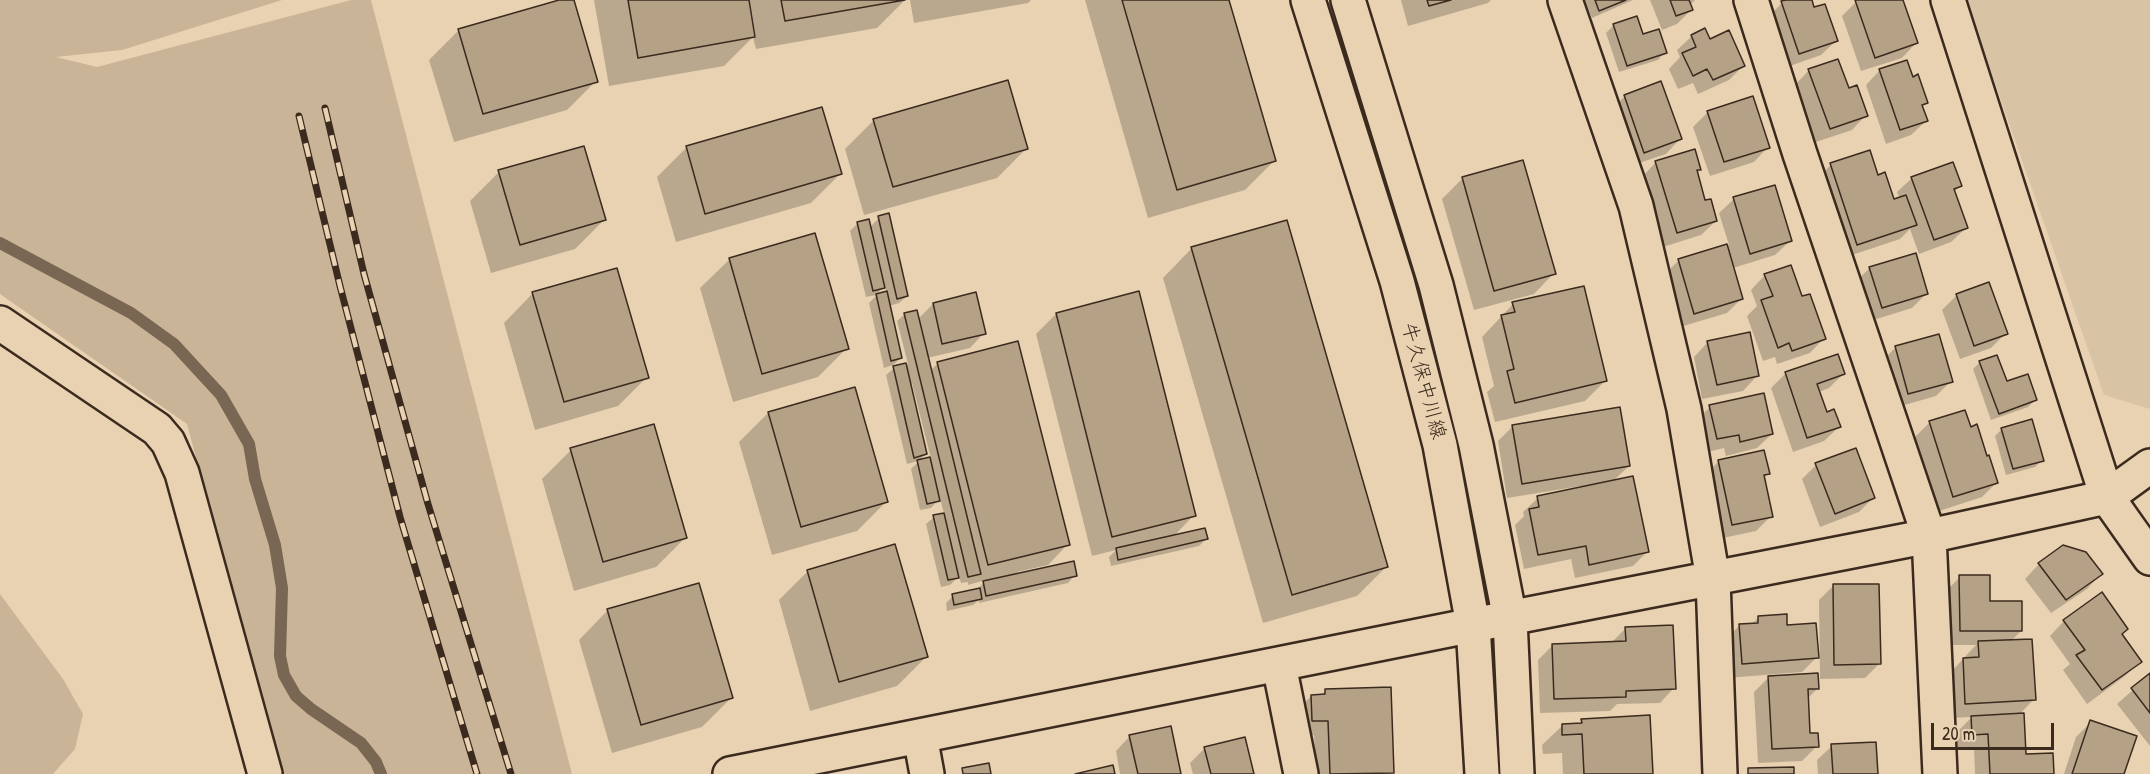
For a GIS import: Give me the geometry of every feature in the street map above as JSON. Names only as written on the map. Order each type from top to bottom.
[{"type":"street","name":"牛久保中川線","points":[[1308,0],[1396,281],[1440,445],[1473,625],[1482,774]]},
{"type":"street","name":"牛久保中川線","points":[[1348,0],[1436,285],[1476,445],[1510,619],[1517,774]]},
{"type":"street","points":[[1565,0],[1636,206],[1684,409],[1713,579],[1720,774]]},
{"type":"street","points":[[1751,0],[1800,154],[1929,536],[1940,774]]},
{"type":"street","points":[[1948,0],[2107,497],[2150,558]]},
{"type":"street","points":[[0,323],[157,429],[168,442],[182,473],[265,774]]},
{"type":"street","points":[[730,774],[1929,536],[2107,497],[2150,466]]},
{"type":"street","points":[[1279,665],[1301,774]]},
{"type":"street","points":[[920,736],[927,774]]},
{"type":"shaded area","points":[[0,0],[282,0],[122,50],[56,57],[97,67],[351,0],[371,0],[572,774],[281,774],[187,424],[0,294]]},
{"type":"shaded area","points":[[1966,0],[2150,0],[2150,409],[2104,395]]},
{"type":"shaded area","points":[[0,594],[63,679],[83,714],[75,749],[53,774],[0,774]]},
{"type":"building","points":[[559,0],[574,0],[598,82],[483,114],[458,29]]},
{"type":"building","points":[[628,0],[749,0],[755,37],[638,58]]},
{"type":"building","points":[[781,0],[905,0],[785,21]]},
{"type":"building","points":[[1122,0],[1229,0],[1276,161],[1177,190]]},
{"type":"building","points":[[1427,0],[1451,0],[1429,6]]},
{"type":"building","points":[[1595,0],[1626,0],[1599,11]]},
{"type":"building","points":[[1670,0],[1689,0],[1693,10],[1676,16]]},
{"type":"building","points":[[1812,0],[1814,7],[1825,4],[1838,41],[1799,54],[1781,1]]},
{"type":"building","points":[[1855,0],[1903,0],[1918,43],[1875,58]]},
{"type":"building","points":[[1637,16],[1643,34],[1659,29],[1667,53],[1627,66],[1613,24]]},
{"type":"building","points":[[1705,28],[1710,39],[1729,30],[1745,66],[1713,80],[1707,69],[1693,76],[1682,53],[1696,47],[1691,35]]},
{"type":"building","points":[[1838,59],[1849,88],[1857,85],[1868,116],[1830,129],[1808,69]]},
{"type":"building","points":[[1907,60],[1913,77],[1918,74],[1928,103],[1922,105],[1928,121],[1900,130],[1879,69]]},
{"type":"building","points":[[1008,80],[1028,149],[893,187],[873,119]]},
{"type":"building","points":[[1661,81],[1682,139],[1644,153],[1624,95]]},
{"type":"building","points":[[1753,96],[1770,148],[1724,162],[1707,111]]},
{"type":"building","points":[[822,107],[842,174],[705,214],[686,146]]},
{"type":"building","points":[[584,146],[606,220],[520,245],[498,170]]},
{"type":"building","points":[[1695,149],[1701,170],[1697,170],[1705,200],[1711,199],[1717,221],[1677,233],[1655,161]]},
{"type":"building","points":[[1870,150],[1878,175],[1885,172],[1894,199],[1906,195],[1917,225],[1857,245],[1830,163]]},
{"type":"building","points":[[1523,160],[1556,274],[1494,291],[1462,177]]},
{"type":"building","points":[[1953,162],[1962,186],[1954,189],[1968,228],[1934,240],[1911,177]]},
{"type":"building","points":[[1775,185],[1792,241],[1750,254],[1733,197]]},
{"type":"building","points":[[889,213],[908,296],[897,299],[878,216]]},
{"type":"building","points":[[869,219],[885,288],[873,291],[857,222]]},
{"type":"building","points":[[1287,220],[1388,567],[1292,595],[1191,247]]},
{"type":"building","points":[[815,233],[849,349],[762,374],[729,258]]},
{"type":"building","points":[[1727,244],[1743,299],[1694,314],[1678,259]]},
{"type":"building","points":[[1916,253],[1928,294],[1882,308],[1869,267]]},
{"type":"building","points":[[1791,265],[1802,296],[1810,294],[1826,339],[1792,351],[1789,343],[1778,348],[1761,300],[1773,296],[1764,274]]},
{"type":"building","points":[[617,268],[649,378],[564,402],[532,292]]},
{"type":"building","points":[[1989,282],[2008,334],[1974,346],[1956,294]]},
{"type":"building","points":[[1584,286],[1607,381],[1515,403],[1507,371],[1514,369],[1501,315],[1515,312],[1512,302]]},
{"type":"building","points":[[887,291],[902,358],[891,361],[876,294]]},
{"type":"building","points":[[1139,291],[1196,516],[1112,537],[1056,313]]},
{"type":"building","points":[[976,292],[986,334],[942,344],[933,303]]},
{"type":"building","points":[[917,310],[981,574],[968,577],[904,313]]},
{"type":"building","points":[[1750,332],[1759,376],[1717,385],[1707,341]]},
{"type":"building","points":[[1939,334],[1953,382],[1908,394],[1895,346]]},
{"type":"building","points":[[1018,341],[1070,545],[988,565],[937,362]]},
{"type":"building","points":[[1838,354],[1845,374],[1817,384],[1827,412],[1834,409],[1841,427],[1807,438],[1785,372]]},
{"type":"building","points":[[1997,355],[2007,381],[2028,374],[2037,400],[1999,414],[1979,361]]},
{"type":"building","points":[[906,363],[927,454],[914,458],[893,366]]},
{"type":"building","points":[[855,387],[888,502],[801,527],[768,412]]},
{"type":"building","points":[[1764,393],[1773,434],[1740,442],[1739,435],[1717,439],[1709,405]]},
{"type":"building","points":[[1620,407],[1630,466],[1522,484],[1512,425]]},
{"type":"building","points":[[1965,410],[1971,427],[1977,424],[1998,483],[1953,497],[1929,421]]},
{"type":"building","points":[[2032,419],[2044,461],[2013,469],[2001,428]]},
{"type":"building","points":[[654,424],[687,538],[603,562],[570,448]]},
{"type":"building","points":[[1856,448],[1875,498],[1835,514],[1815,463]]},
{"type":"building","points":[[1764,450],[1770,474],[1764,475],[1773,517],[1732,525],[1718,460]]},
{"type":"building","points":[[930,457],[940,501],[927,504],[917,460]]},
{"type":"building","points":[[1633,476],[1649,552],[1589,565],[1586,546],[1538,555],[1529,509],[1539,507],[1537,496]]},
{"type":"building","points":[[944,513],[959,578],[948,580],[933,515]]},
{"type":"building","points":[[1205,528],[1208,539],[1118,560],[1116,548]]},
{"type":"building","points":[[895,544],[928,657],[839,682],[807,570]]},
{"type":"building","points":[[2063,545],[2086,552],[2103,574],[2066,600],[2038,563]]},
{"type":"building","points":[[1074,561],[1077,576],[986,596],[983,581]]},
{"type":"building","points":[[1959,575],[1990,575],[1990,601],[2022,601],[2022,631],[1960,631]]},
{"type":"building","points":[[699,583],[733,698],[641,725],[607,609]]},
{"type":"building","points":[[1833,584],[1879,584],[1881,664],[1834,665]]},
{"type":"building","points":[[980,588],[982,599],[954,605],[952,594]]},
{"type":"building","points":[[2102,592],[2128,629],[2122,634],[2142,662],[2102,690],[2076,655],[2085,650],[2063,620]]},
{"type":"building","points":[[1787,614],[1787,625],[1816,623],[1819,658],[1742,664],[1739,624],[1758,623],[1758,616]]},
{"type":"building","points":[[1673,625],[1676,689],[1626,691],[1626,697],[1554,699],[1552,644],[1626,641],[1625,627]]},
{"type":"building","points":[[2032,639],[2036,700],[1965,704],[1963,658],[1979,657],[1978,641]]},
{"type":"building","points":[[1818,673],[1819,689],[1808,689],[1810,733],[1818,733],[1819,747],[1772,749],[1768,676]]},
{"type":"building","points":[[2150,673],[2150,713],[2131,688]]},
{"type":"building","points":[[1391,687],[1394,773],[1330,774],[1328,721],[1312,721],[1311,695],[1325,694],[1325,689]]},
{"type":"building","points":[[2024,713],[2026,754],[2053,753],[2054,774],[1990,774],[1988,734],[1972,735],[1971,716]]},
{"type":"building","points":[[1650,715],[1653,774],[1584,774],[1582,734],[1562,735],[1562,724],[1582,723],[1581,719]]},
{"type":"building","points":[[2090,720],[2137,736],[2124,774],[2072,774]]},
{"type":"building","points":[[1171,726],[1181,774],[1138,774],[1129,735]]},
{"type":"building","points":[[1245,737],[1254,774],[1211,774],[1204,747]]},
{"type":"building","points":[[1876,742],[1878,774],[1833,774],[1831,744]]},
{"type":"building","points":[[989,763],[991,774],[963,774],[962,768]]},
{"type":"building","points":[[1113,765],[1115,774],[1075,774]]},
{"type":"building","points":[[1794,767],[1794,774],[1748,774],[1748,768]]},
{"type":"waterway","points":[[0,243],[131,313],[174,344],[221,395],[249,444],[255,479],[275,545],[282,588],[280,656],[284,675],[296,696],[361,743],[376,762],[381,774]]},
{"type":"railway","points":[[325,108],[364,274],[428,504],[511,774]]},
{"type":"railway","points":[[299,116],[400,517],[477,774]]}]
